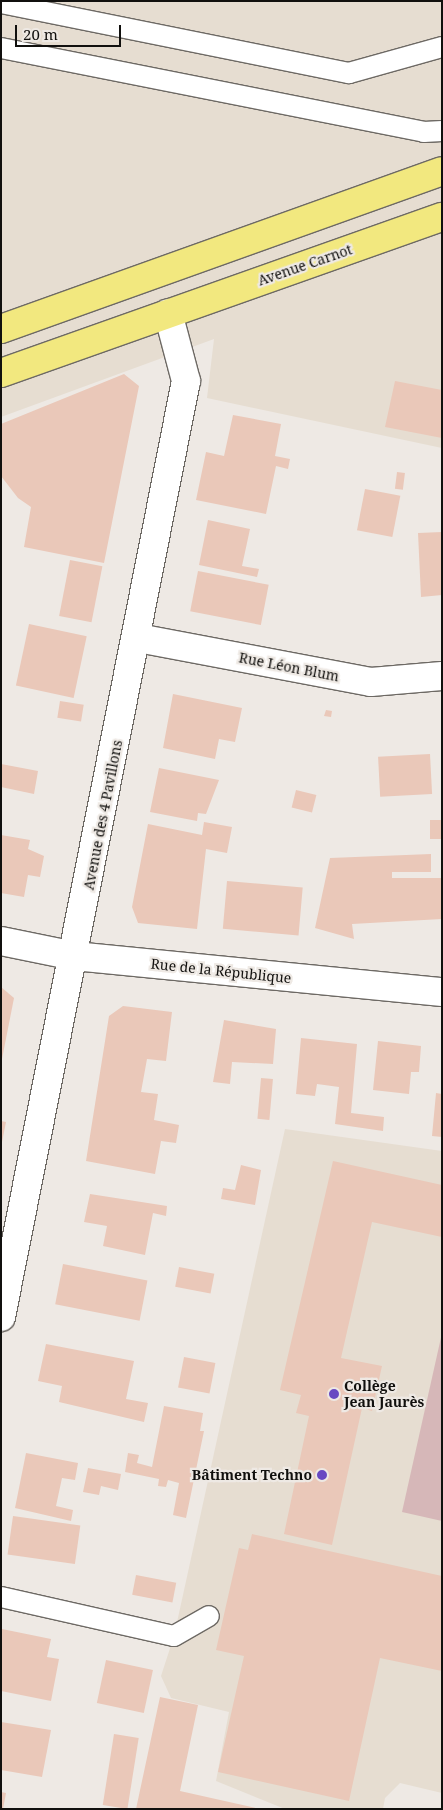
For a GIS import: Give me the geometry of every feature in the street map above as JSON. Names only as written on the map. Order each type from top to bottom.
[{"type":"main road","points":[[1,329],[307,223],[442,171]]},
{"type":"main road","name":"Avenue Carnot","points":[[1,372],[442,217]]},
{"type":"street","name":"Avenue des 4 Pavillons","points":[[1,1317],[138,638],[186,381],[168,313]]},
{"type":"street","name":"Rue Léon Blum","points":[[138,638],[371,682],[442,676]]},
{"type":"street","name":"Rue de la République","points":[[1,941],[74,956],[442,992]]},
{"type":"lane","points":[[1,3],[349,73],[442,47]]},
{"type":"lane","points":[[1,48],[424,132],[442,131]]},
{"type":"lane","points":[[1,316],[40,315]]},
{"type":"lane","points":[[1,1597],[174,1636],[209,1616]]},
{"type":"shaded area","points":[[1,1],[442,1],[442,448],[207,398],[214,339],[1,417]]},
{"type":"shaded area","name":"Collège Jean Jaurès","points":[[285,1129],[442,1151],[442,1793],[400,1783],[385,1798],[383,1809],[285,1809],[216,1781],[229,1712],[171,1698],[161,1676],[174,1636]]},
{"type":"shaded area","points":[[442,1333],[442,1521],[402,1512]]},
{"type":"building","points":[[124,374],[139,386],[104,563],[24,547],[31,507],[18,498],[1,476],[1,424]]},
{"type":"building","points":[[395,381],[442,390],[442,438],[385,427]]},
{"type":"building","points":[[233,415],[281,424],[275,456],[290,459],[288,469],[276,466],[266,514],[196,500],[206,452],[224,456]]},
{"type":"building","points":[[397,472],[405,473],[403,490],[395,489]]},
{"type":"building","points":[[365,489],[400,496],[392,537],[357,530]]},
{"type":"building","points":[[208,520],[250,529],[242,566],[259,569],[257,577],[199,565]]},
{"type":"building","points":[[442,532],[442,595],[421,597],[418,533]]},
{"type":"building","points":[[70,560],[102,566],[92,622],[59,616]]},
{"type":"building","points":[[198,571],[269,585],[261,625],[190,611]]},
{"type":"building","points":[[29,624],[87,636],[74,698],[16,686]]},
{"type":"building","points":[[173,694],[242,708],[235,742],[219,739],[215,759],[163,748]]},
{"type":"building","points":[[60,701],[84,705],[81,722],[57,718]]},
{"type":"building","points":[[326,710],[332,711],[331,717],[324,716]]},
{"type":"building","points":[[430,754],[432,794],[380,797],[378,757]]},
{"type":"building","points":[[1,764],[38,771],[34,794],[1,787]]},
{"type":"building","points":[[159,768],[219,780],[206,814],[198,813],[197,821],[150,812]]},
{"type":"building","points":[[296,790],[316,795],[312,813],[292,807]]},
{"type":"building","points":[[430,820],[442,820],[442,839],[430,839]]},
{"type":"building","points":[[204,822],[232,827],[227,853],[206,849],[197,929],[138,923],[132,907],[148,824],[202,835]]},
{"type":"building","points":[[1,835],[30,840],[28,849],[44,856],[40,877],[28,875],[24,897],[1,893]]},
{"type":"building","points":[[431,854],[431,872],[392,872],[392,878],[442,878],[442,919],[352,924],[354,939],[315,928],[330,858]]},
{"type":"building","points":[[227,881],[303,888],[299,935],[223,929]]},
{"type":"building","points":[[1,987],[14,998],[2,1059],[1,1059]]},
{"type":"building","points":[[123,1006],[172,1012],[166,1061],[147,1059],[141,1092],[158,1094],[154,1120],[179,1125],[176,1143],[161,1141],[155,1174],[86,1161],[109,1016]]},
{"type":"building","points":[[224,1020],[276,1029],[273,1064],[232,1062],[230,1084],[213,1082]]},
{"type":"building","points":[[301,1038],[357,1044],[351,1113],[384,1117],[383,1131],[335,1124],[339,1087],[317,1084],[315,1096],[296,1094]]},
{"type":"building","points":[[378,1041],[421,1046],[419,1072],[411,1072],[409,1094],[373,1090]]},
{"type":"building","points":[[261,1078],[273,1079],[269,1120],[257,1119]]},
{"type":"building","points":[[436,1093],[442,1094],[442,1137],[432,1136]]},
{"type":"building","points":[[1,1121],[6,1122],[2,1142],[1,1142]]},
{"type":"building","points":[[333,1161],[442,1185],[442,1237],[372,1222],[341,1358],[382,1366],[372,1411],[362,1408],[332,1545],[284,1534],[309,1416],[296,1413],[301,1395],[280,1390]]},
{"type":"building","points":[[241,1165],[261,1170],[255,1205],[221,1199],[223,1188],[235,1190]]},
{"type":"building","points":[[90,1194],[167,1206],[166,1216],[153,1213],[145,1255],[103,1246],[107,1226],[84,1222]]},
{"type":"building","points":[[63,1264],[147,1280],[140,1321],[55,1304]]},
{"type":"building","points":[[179,1267],[214,1274],[211,1294],[175,1287]]},
{"type":"building","points":[[46,1344],[134,1361],[126,1399],[148,1403],[144,1422],[59,1402],[62,1386],[38,1381]]},
{"type":"building","points":[[184,1357],[215,1363],[209,1394],[178,1387]]},
{"type":"building","points":[[164,1406],[203,1413],[200,1431],[204,1431],[186,1518],[173,1515],[179,1483],[168,1480],[166,1487],[158,1486],[159,1479],[125,1472],[128,1453],[139,1455],[137,1463],[152,1467]]},
{"type":"building","points":[[26,1453],[78,1463],[75,1480],[62,1478],[56,1506],[73,1510],[71,1521],[15,1508]]},
{"type":"building","points":[[88,1468],[121,1474],[118,1490],[101,1486],[99,1495],[83,1492]]},
{"type":"building","points":[[13,1516],[80,1525],[75,1564],[8,1555]]},
{"type":"building","points":[[252,1534],[442,1576],[442,1671],[380,1658],[349,1801],[218,1772],[244,1656],[216,1650],[239,1548],[248,1550]]},
{"type":"building","points":[[136,1575],[176,1583],[172,1602],[132,1595]]},
{"type":"building","points":[[2,1629],[51,1639],[47,1657],[59,1659],[51,1701],[1,1691]]},
{"type":"building","points":[[106,1660],[153,1670],[144,1713],[97,1703]]},
{"type":"building","points":[[160,1697],[198,1705],[180,1791],[260,1809],[136,1809]]},
{"type":"building","points":[[1,1722],[51,1730],[42,1777],[1,1770]]},
{"type":"building","points":[[114,1734],[139,1738],[127,1809],[103,1805]]},
{"type":"building","points":[[1,1792],[6,1793],[3,1809],[1,1809]]},
{"type":"place","name":"Collège Jean Jaurès","points":[[334,1394]]},
{"type":"place","name":"Bâtiment Techno","points":[[322,1475]]}]
